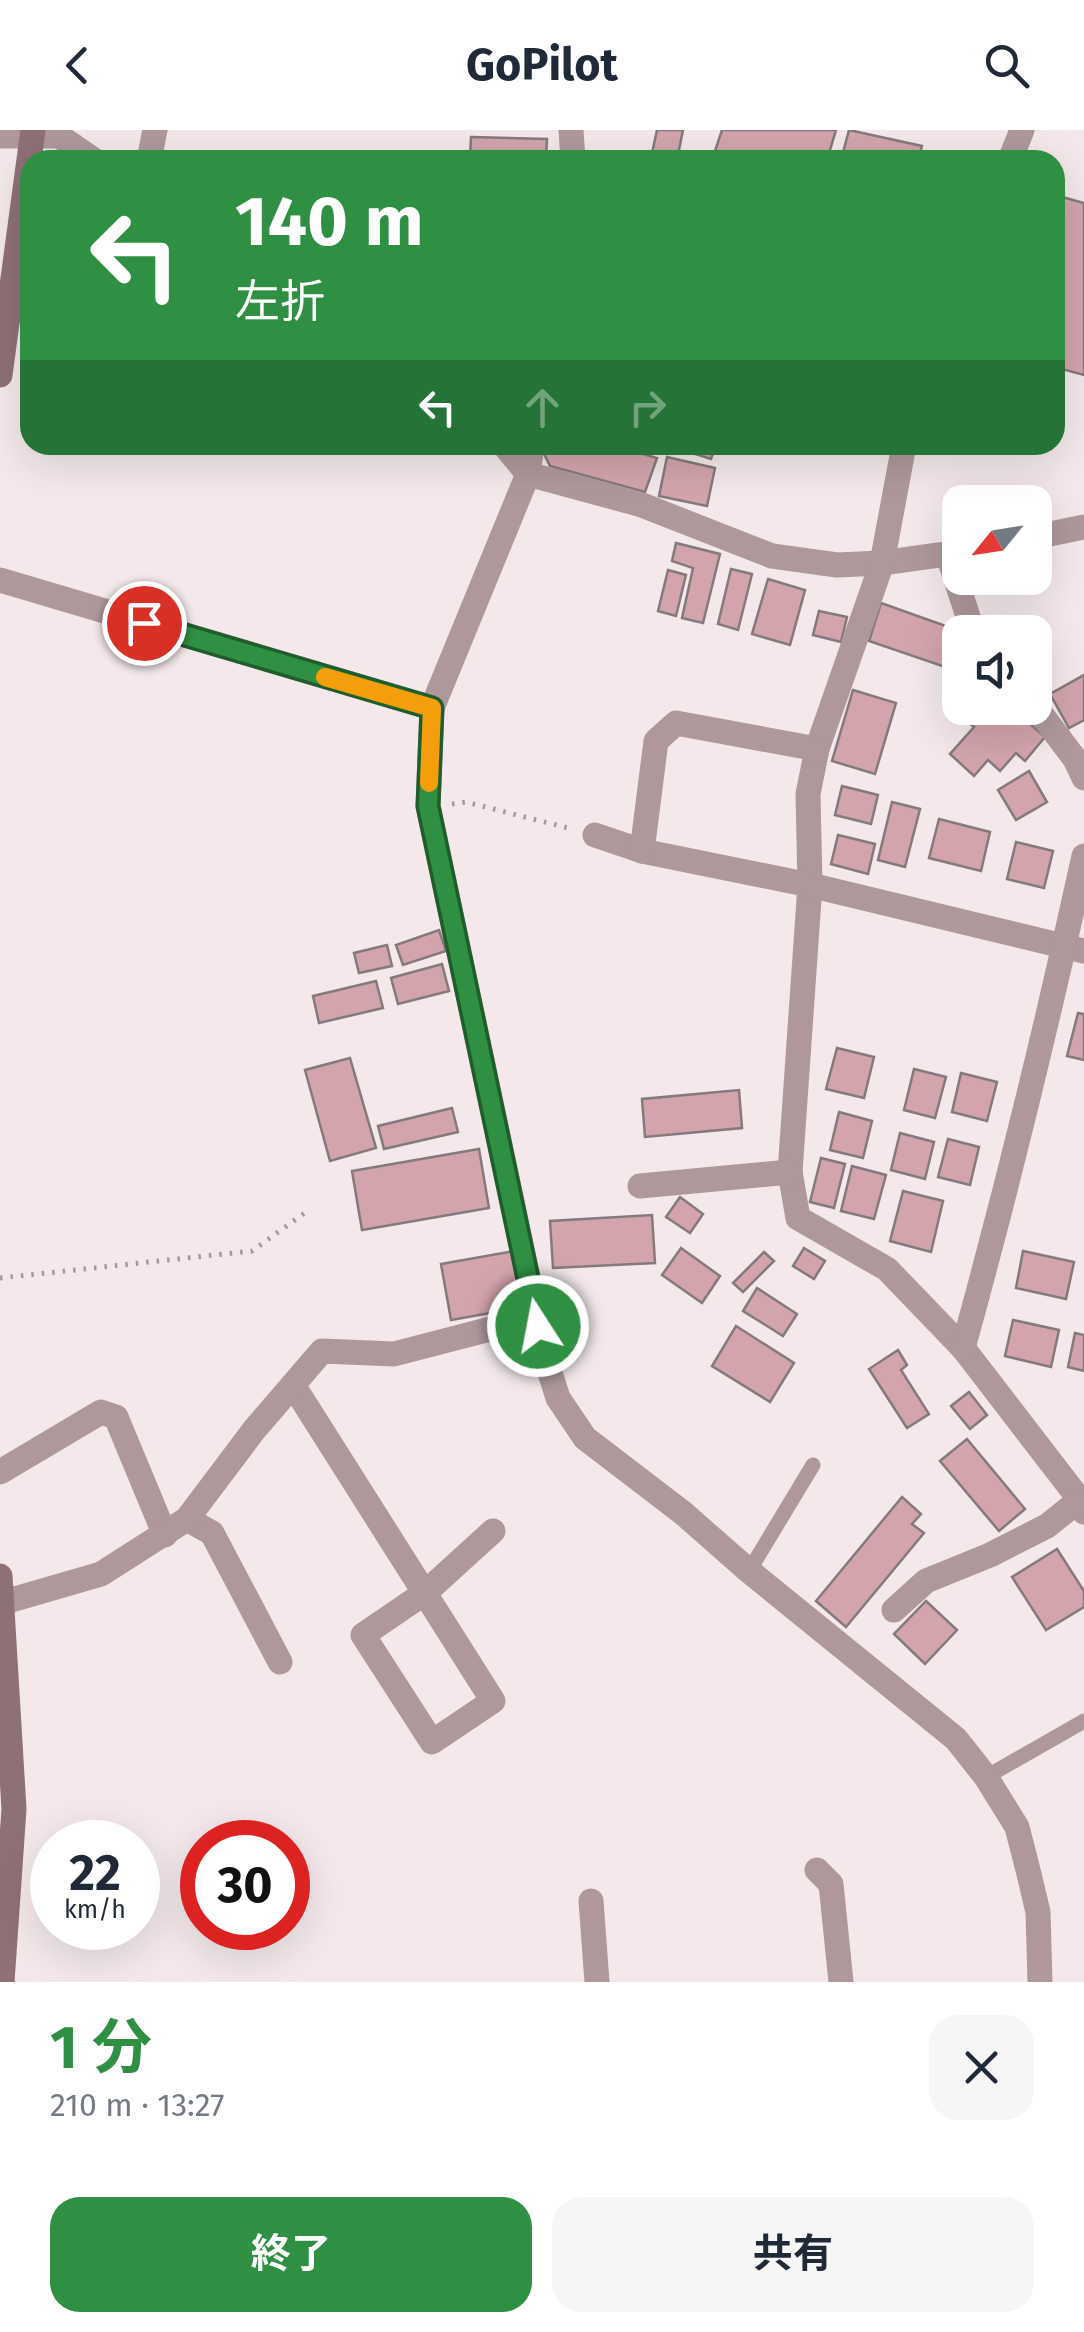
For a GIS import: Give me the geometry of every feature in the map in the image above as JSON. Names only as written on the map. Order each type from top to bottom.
[{"type":"street","points":[[0,136],[59,136],[79,150]]},
{"type":"street","points":[[0,375],[19,310]]},
{"type":"street","points":[[512,455],[528,474],[642,505],[772,556],[837,565],[942,556]]},
{"type":"street","points":[[531,455],[528,474],[432,708],[428,806],[544,1357],[558,1398],[585,1438],[684,1513],[956,1738],[986,1776],[1017,1827],[1038,1912],[1040,1982]]},
{"type":"street","points":[[894,1610],[926,1581],[1047,1526],[1080,1497],[963,1348],[887,1269],[798,1218],[790,1172],[810,886],[808,794],[817,749],[882,563],[902,455]]},
{"type":"street","points":[[1052,534],[1084,527]]},
{"type":"street","points":[[0,580],[432,708]]},
{"type":"street","points":[[642,851],[656,741],[676,723],[817,749]]},
{"type":"street","points":[[1050,725],[1075,758],[1084,778]]},
{"type":"street","points":[[594,835],[642,851],[810,886],[1074,949]]},
{"type":"street","points":[[963,1348],[1074,949],[1084,856]]},
{"type":"street","points":[[640,1186],[790,1172]]},
{"type":"street","points":[[2,1602],[101,1574],[187,1519],[254,1430],[322,1351],[394,1354],[517,1322]]},
{"type":"street","points":[[293,1386],[426,1592],[493,1702],[432,1742],[364,1635],[426,1592],[493,1531]]},
{"type":"street","points":[[0,1472],[101,1412],[116,1417],[165,1534]]},
{"type":"street","points":[[187,1519],[212,1533],[280,1662]]},
{"type":"street","points":[[0,1576],[14,1810],[2,1982]]},
{"type":"street","points":[[817,1870],[830,1884],[841,1982]]},
{"type":"street","points":[[591,1901],[597,1982]]},
{"type":"lane","points":[[749,1570],[814,1465]]},
{"type":"lane","points":[[986,1776],[1084,1721]]},
{"type":"path","points":[[428,806],[466,802],[594,835]]},
{"type":"path","points":[[0,1278],[252,1251],[306,1212]]},
{"type":"building","points":[[657,130],[683,130],[679,150],[653,150]]},
{"type":"building","points":[[722,130],[836,130],[830,150],[715,150]]},
{"type":"building","points":[[849,130],[922,146],[921,150],[844,150]]},
{"type":"building","points":[[471,137],[547,139],[546,150],[470,150]]},
{"type":"building","points":[[1065,198],[1084,203],[1084,375],[1065,370]]},
{"type":"building","points":[[544,455],[657,458],[645,492],[550,466]]},
{"type":"building","points":[[667,457],[715,468],[707,506],[659,496]]},
{"type":"building","points":[[676,543],[720,554],[703,623],[682,618],[693,568],[672,561]]},
{"type":"building","points":[[731,569],[752,574],[738,630],[718,624]]},
{"type":"building","points":[[668,570],[686,575],[676,616],[658,611]]},
{"type":"building","points":[[768,579],[805,590],[790,645],[752,634]]},
{"type":"building","points":[[881,603],[942,625],[942,666],[869,641]]},
{"type":"building","points":[[819,611],[847,617],[841,642],[813,635]]},
{"type":"building","points":[[1084,675],[1084,720],[1069,728],[1052,693]]},
{"type":"building","points":[[853,690],[896,703],[875,774],[832,761]]},
{"type":"building","points":[[972,725],[1031,725],[1045,737],[1025,761],[1016,753],[1000,771],[988,760],[974,776],[950,754],[974,727]]},
{"type":"building","points":[[1029,771],[1047,802],[1016,820],[998,790]]},
{"type":"building","points":[[842,786],[878,795],[871,824],[835,815]]},
{"type":"building","points":[[892,802],[920,809],[905,867],[878,860]]},
{"type":"building","points":[[939,819],[990,832],[981,871],[929,858]]},
{"type":"building","points":[[838,835],[875,844],[868,874],[831,864]]},
{"type":"building","points":[[1016,842],[1053,851],[1044,888],[1007,879]]},
{"type":"building","points":[[439,930],[446,951],[403,965],[396,945]]},
{"type":"building","points":[[387,945],[392,966],[359,973],[354,953]]},
{"type":"building","points":[[442,964],[449,991],[398,1004],[391,978]]},
{"type":"building","points":[[376,981],[383,1008],[319,1023],[313,996]]},
{"type":"building","points":[[1078,1013],[1084,1014],[1084,1060],[1067,1056]]},
{"type":"building","points":[[837,1048],[874,1057],[864,1098],[826,1089]]},
{"type":"building","points":[[350,1058],[376,1148],[330,1161],[305,1070]]},
{"type":"building","points":[[914,1069],[946,1077],[935,1118],[904,1110]]},
{"type":"building","points":[[961,1073],[997,1082],[987,1121],[952,1112]]},
{"type":"building","points":[[739,1090],[742,1128],[645,1137],[642,1099]]},
{"type":"building","points":[[452,1108],[458,1132],[384,1149],[378,1126]]},
{"type":"building","points":[[839,1112],[872,1121],[863,1158],[830,1150]]},
{"type":"building","points":[[900,1133],[934,1142],[925,1179],[891,1170]]},
{"type":"building","points":[[948,1139],[979,1147],[970,1185],[938,1177]]},
{"type":"building","points":[[479,1149],[489,1208],[362,1230],[352,1171]]},
{"type":"building","points":[[821,1158],[845,1164],[834,1208],[810,1202]]},
{"type":"building","points":[[852,1166],[886,1175],[874,1219],[841,1211]]},
{"type":"building","points":[[903,1191],[943,1201],[931,1252],[890,1241]]},
{"type":"building","points":[[680,1197],[703,1214],[690,1233],[666,1217]]},
{"type":"building","points":[[652,1215],[655,1263],[553,1268],[550,1221]]},
{"type":"building","points":[[681,1248],[720,1276],[702,1303],[662,1275]]},
{"type":"building","points":[[804,1248],[825,1261],[814,1279],[793,1266]]},
{"type":"building","points":[[514,1251],[524,1307],[451,1320],[441,1264]]},
{"type":"building","points":[[1023,1251],[1074,1262],[1066,1299],[1016,1288]]},
{"type":"building","points":[[764,1252],[774,1261],[743,1292],[733,1283]]},
{"type":"building","points":[[757,1288],[797,1314],[783,1336],[743,1311]]},
{"type":"building","points":[[1013,1320],[1059,1330],[1051,1367],[1005,1356]]},
{"type":"building","points":[[736,1326],[794,1363],[770,1402],[712,1366]]},
{"type":"building","points":[[1075,1333],[1084,1335],[1084,1371],[1068,1367]]},
{"type":"building","points":[[898,1350],[907,1365],[901,1370],[929,1414],[907,1428],[869,1369]]},
{"type":"building","points":[[969,1392],[987,1415],[970,1429],[951,1406]]},
{"type":"building","points":[[967,1439],[1025,1509],[999,1531],[940,1461]]},
{"type":"building","points":[[902,1497],[921,1514],[912,1524],[924,1533],[846,1627],[816,1601]]},
{"type":"building","points":[[1057,1549],[1084,1591],[1084,1607],[1046,1630],[1012,1577]]},
{"type":"building","points":[[926,1601],[957,1630],[925,1664],[894,1634]]},
{"type":"slow traffic","points":[[325,677],[432,708],[429,783]]},
{"type":"route","points":[[144,623],[432,708],[428,806],[538,1326]]}]
